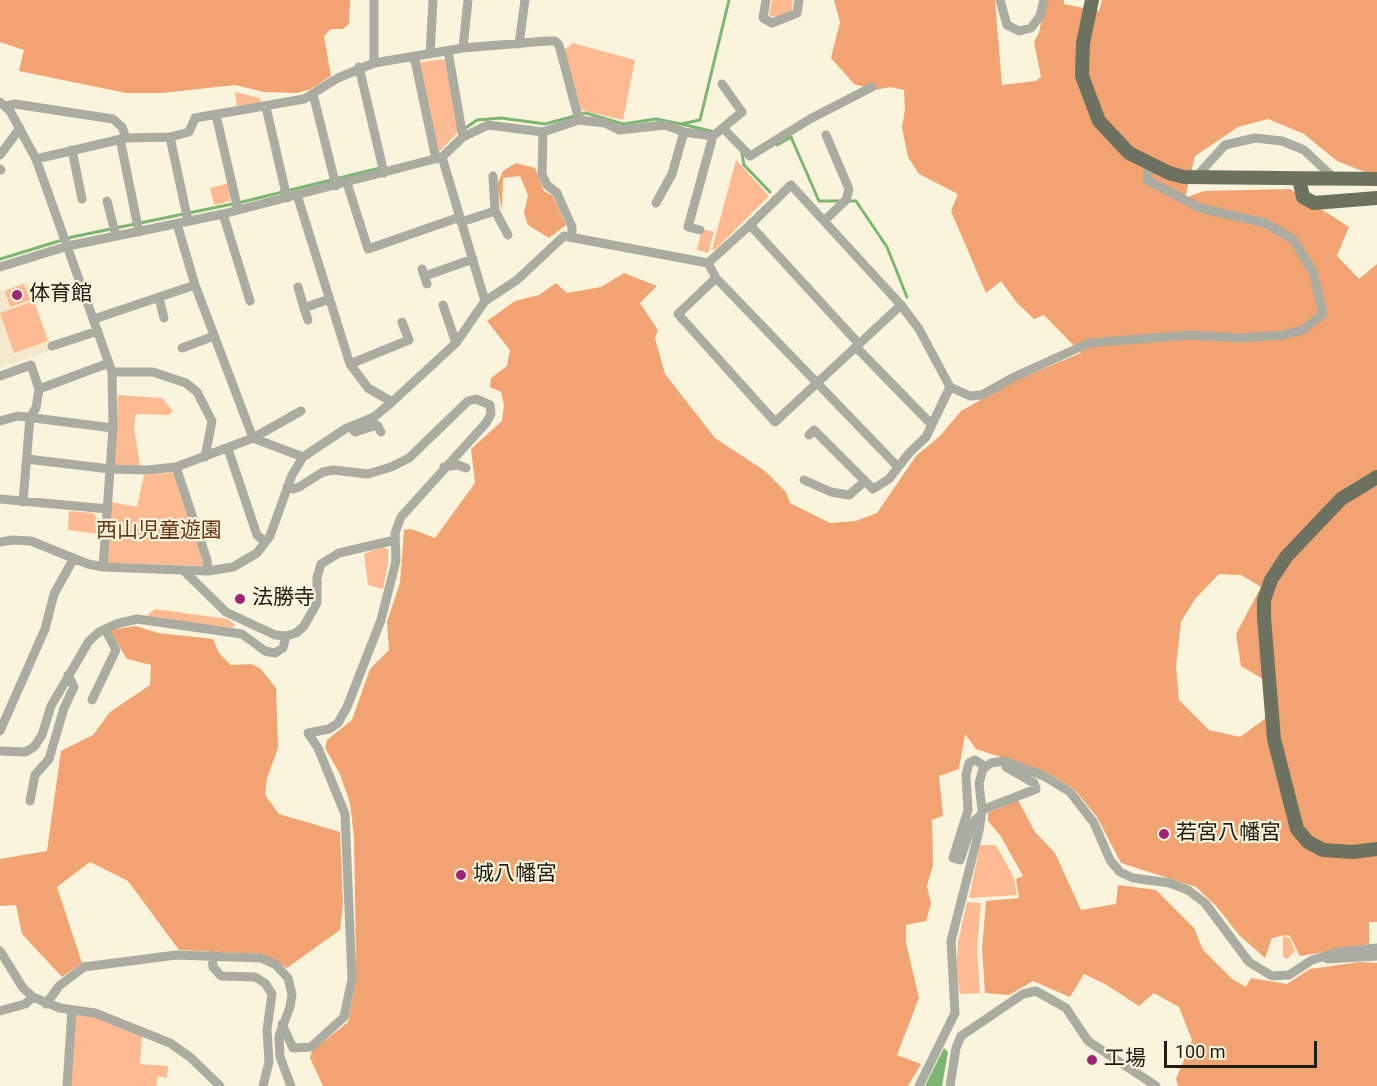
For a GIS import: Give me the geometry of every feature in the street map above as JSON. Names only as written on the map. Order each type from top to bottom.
[{"type":"main road","points":[[1092,0],[1081,60],[1086,92],[1099,121],[1129,153],[1169,173],[1195,178],[1377,179]]},
{"type":"main road","points":[[1299,179],[1298,186],[1303,197],[1314,203],[1377,198]]},
{"type":"main road","points":[[1377,477],[1341,499],[1286,557],[1271,580],[1264,600],[1264,618],[1274,740],[1297,829],[1308,842],[1323,850],[1353,852],[1377,849]]},
{"type":"street","points":[[374,0],[374,63]]},
{"type":"street","points":[[430,54],[433,0]]},
{"type":"street","points":[[463,48],[468,0]]},
{"type":"street","points":[[519,44],[525,0]]},
{"type":"street","points":[[766,0],[763,18],[772,23],[797,12],[799,0]]},
{"type":"street","points":[[1000,0],[1007,25],[1018,31],[1031,28],[1041,16],[1041,2]]},
{"type":"street","points":[[36,159],[123,138],[170,137],[189,132],[195,118],[266,107],[314,94],[359,67],[374,63],[463,48],[547,40],[555,41],[559,45],[579,120]]},
{"type":"street","points":[[448,51],[463,137]]},
{"type":"street","points":[[414,56],[434,148],[460,220],[485,301]]},
{"type":"street","points":[[359,67],[384,173]]},
{"type":"street","points":[[700,230],[688,227],[713,136],[742,112],[722,84]]},
{"type":"street","points":[[723,128],[750,156],[810,119],[872,87]]},
{"type":"street","points":[[314,94],[336,186]]},
{"type":"street","points":[[3,104],[20,128],[36,159],[111,368],[113,428],[103,567]]},
{"type":"street","points":[[3,104],[113,119],[122,127],[139,232]]},
{"type":"street","points":[[266,107],[287,198]]},
{"type":"street","points":[[216,115],[238,210]]},
{"type":"street","points":[[0,267],[67,241],[116,236],[223,214],[439,158],[477,128],[496,124],[543,132],[579,120],[605,123],[619,130],[665,125],[684,132],[713,136]]},
{"type":"street","points":[[0,155],[20,128]]},
{"type":"street","points":[[543,132],[542,174],[547,185],[557,193],[572,227],[572,237]]},
{"type":"street","points":[[656,203],[672,174],[684,132]]},
{"type":"street","points":[[824,221],[846,200],[849,189],[825,135]]},
{"type":"street","points":[[170,137],[188,221]]},
{"type":"street","points":[[1195,178],[1225,145],[1255,138],[1282,141],[1304,150],[1335,179]]},
{"type":"street","points":[[72,150],[82,199]]},
{"type":"street","points":[[708,263],[791,185],[901,305],[919,329],[950,387],[970,396],[981,395],[1014,376],[1089,343],[1190,335],[1241,338],[1283,335],[1303,330],[1323,314],[1313,272],[1293,239],[1265,223],[1200,208],[1182,199],[1146,180],[1150,164]]},
{"type":"street","points":[[493,176],[495,211],[508,235]]},
{"type":"street","points":[[347,183],[368,249],[495,211]]},
{"type":"street","points":[[297,195],[350,364],[368,388],[392,402]]},
{"type":"street","points":[[107,201],[116,236]]},
{"type":"street","points":[[223,214],[250,301]]},
{"type":"street","points":[[177,224],[195,285],[254,438],[303,457]]},
{"type":"street","points":[[750,225],[932,425]]},
{"type":"street","points":[[0,542],[31,541],[103,567],[208,571],[233,567],[257,553],[265,542],[287,487],[303,457],[351,427],[374,417],[392,402],[456,343],[485,301],[517,280],[564,236],[708,263]]},
{"type":"street","points":[[425,276],[473,260]]},
{"type":"street","points":[[708,263],[716,278],[898,467]]},
{"type":"street","points":[[716,278],[678,314],[775,422],[901,305]]},
{"type":"street","points":[[94,319],[195,285]]},
{"type":"street","points":[[298,287],[308,321]]},
{"type":"street","points":[[159,298],[164,318]]},
{"type":"street","points":[[304,308],[329,299]]},
{"type":"street","points":[[444,305],[456,343]]},
{"type":"street","points":[[350,364],[409,340],[402,322]]},
{"type":"street","points":[[52,346],[98,331]]},
{"type":"street","points":[[182,348],[214,336]]},
{"type":"street","points":[[0,376],[31,365],[39,388],[36,408],[30,417],[23,502]]},
{"type":"street","points":[[39,388],[111,368],[153,372],[186,383],[197,392],[212,421],[205,457]]},
{"type":"street","points":[[809,435],[814,430],[873,489],[889,479],[926,437],[950,387]]},
{"type":"street","points":[[282,1024],[293,1048],[301,1050],[311,1047],[344,1017],[352,979],[345,814],[318,748],[308,733],[329,729],[338,723],[347,707],[381,620],[396,561],[395,540],[401,518],[490,418],[490,405],[476,399],[468,401],[409,458],[391,467],[368,474],[323,472],[299,487],[287,487]]},
{"type":"street","points":[[27,459],[110,470],[176,467],[254,438],[301,411]]},
{"type":"street","points":[[0,421],[18,416],[113,428]]},
{"type":"street","points":[[351,427],[355,432],[377,424],[381,432]]},
{"type":"street","points":[[228,449],[257,535],[265,542]]},
{"type":"street","points":[[444,467],[458,465],[466,468]]},
{"type":"street","points":[[176,467],[207,560],[208,571]]},
{"type":"street","points":[[804,480],[831,492],[849,495],[865,481]]},
{"type":"street","points":[[0,499],[108,510]]},
{"type":"street","points":[[184,571],[226,612],[275,635],[286,636],[296,633],[304,626],[317,603],[317,577],[321,564],[339,553],[386,540],[395,540]]},
{"type":"street","points":[[0,731],[45,629],[54,594],[74,558]]},
{"type":"street","points":[[0,751],[25,752],[34,747],[42,735],[51,706],[68,675],[89,641],[105,629],[137,619],[242,634],[265,651],[275,653],[283,648],[286,636]]},
{"type":"street","points":[[92,700],[116,650],[105,629]]},
{"type":"street","points":[[30,801],[35,775],[49,759],[63,708],[74,687],[68,675]]},
{"type":"street","points":[[986,767],[975,760],[969,763],[966,775],[968,810],[953,858],[960,860],[973,822],[982,812],[1036,789],[1034,783],[997,762]]},
{"type":"street","points":[[919,1086],[955,1012],[951,941],[965,894],[982,812],[979,783],[983,769],[997,762],[1004,761],[1044,776],[1070,792],[1094,823],[1110,860],[1120,872],[1133,878],[1170,883],[1188,890],[1205,903],[1249,962],[1272,976],[1289,975],[1312,960],[1338,952],[1377,948]]},
{"type":"street","points":[[0,951],[23,987],[33,997],[46,1004],[95,1012],[170,1043],[190,1057],[220,1086]]},
{"type":"street","points":[[46,1004],[59,986],[84,967],[176,955],[261,958],[276,965],[288,978],[292,994],[290,1007],[282,1024],[280,1057],[291,1086]]},
{"type":"street","points":[[212,955],[213,967],[220,976],[255,976],[265,983],[272,994],[267,1030],[269,1062],[263,1086]]},
{"type":"street","points":[[1312,960],[1377,956]]},
{"type":"street","points":[[950,1086],[956,1048],[961,1036],[1023,994],[1036,991],[1066,1008],[1088,1041],[1156,1086]]},
{"type":"street","points":[[0,1011],[25,1004],[33,997]]},
{"type":"street","points":[[67,1086],[72,1010]]},
{"type":"shaded area","points":[[0,0],[350,0],[349,24],[343,29],[331,29],[324,36],[331,76],[311,89],[297,93],[264,92],[235,85],[162,93],[126,93],[19,71],[24,50],[0,42]]},
{"type":"shaded area","points":[[834,0],[995,0],[1002,85],[1036,81],[1041,77],[1034,42],[1039,32],[1046,0],[1064,0],[1064,4],[1099,11],[1102,0],[1377,0],[1377,182],[1370,174],[1337,161],[1304,134],[1268,119],[1238,127],[1195,156],[1185,198],[1204,191],[1290,189],[1349,227],[1337,256],[1359,279],[1377,264],[1377,922],[1369,922],[1369,944],[1300,956],[1290,936],[1286,935],[1272,938],[1265,958],[1239,935],[1217,907],[1196,887],[1121,863],[1097,817],[1074,789],[1046,772],[976,749],[965,734],[959,769],[939,776],[943,816],[932,820],[933,865],[927,886],[931,904],[926,921],[906,925],[906,943],[919,998],[897,1055],[921,1064],[908,1086],[323,1086],[310,1058],[312,1051],[348,1022],[355,986],[356,957],[354,837],[350,803],[340,774],[325,748],[327,740],[352,720],[370,669],[389,650],[387,622],[400,583],[404,530],[411,529],[435,538],[475,483],[471,449],[502,421],[504,405],[501,392],[490,387],[491,378],[507,366],[510,350],[487,321],[515,301],[539,295],[556,283],[567,293],[601,287],[624,273],[657,286],[640,303],[658,330],[655,338],[665,374],[715,438],[765,471],[786,492],[790,503],[830,523],[856,521],[877,513],[916,456],[940,436],[961,411],[1014,381],[1081,353],[1044,315],[1034,319],[1017,303],[1001,281],[986,293],[951,211],[958,194],[919,174],[908,157],[902,127],[905,110],[904,90],[890,87],[875,90],[854,84],[831,58],[840,22]],"holes":[[[1219,574],[1241,575],[1261,587],[1236,634],[1241,666],[1273,685],[1266,718],[1240,737],[1209,730],[1179,700],[1176,666],[1181,622],[1195,599]]]},
{"type":"shaded area","points":[[516,163],[535,168],[544,191],[553,196],[566,225],[549,238],[528,225],[524,213],[528,195],[520,176],[503,178],[502,211],[497,185],[503,171]]},
{"type":"shaded area","points":[[28,281],[53,350],[0,368],[0,291]]},
{"type":"shaded area","points":[[136,626],[158,633],[213,639],[219,653],[231,665],[251,664],[261,669],[276,688],[278,748],[267,778],[265,795],[279,814],[340,832],[343,904],[340,930],[287,968],[263,954],[179,950],[128,881],[90,862],[57,887],[82,963],[62,977],[22,934],[16,905],[0,906],[0,859],[47,851],[61,751],[93,735],[110,712],[150,685],[151,665],[127,659],[110,630]]},
{"type":"shaded area","points":[[1018,800],[1035,832],[1055,853],[1081,910],[1116,904],[1118,885],[1156,890],[1194,928],[1203,950],[1232,979],[1246,987],[1251,978],[1287,984],[1310,969],[1360,962],[1377,963],[1377,1086],[1178,1086],[1176,1079],[1192,1040],[1179,1007],[1154,993],[1139,1006],[1105,984],[1084,974],[1070,997],[1033,981],[1009,995],[985,993],[982,949],[986,901],[1019,898],[1016,879],[1023,876],[1000,835],[988,821],[988,813]]},
{"type":"shaded area","points":[[944,1048],[948,1052],[942,1086],[925,1086]]},
{"type":"green space","points":[[772,0],[793,0],[792,11],[777,17],[769,16]]},
{"type":"green space","points":[[573,43],[635,60],[623,120],[581,110],[564,50]]},
{"type":"green space","points":[[445,59],[459,131],[439,152],[419,62]]},
{"type":"green space","points":[[235,92],[260,98],[261,103],[237,106]]},
{"type":"green space","points":[[736,160],[769,196],[715,250],[712,249]]},
{"type":"green space","points":[[229,183],[230,201],[214,205],[210,188]]},
{"type":"green space","points":[[702,229],[714,232],[708,253],[697,250]]},
{"type":"green space","name":"体育館","points":[[24,284],[30,300],[10,307],[5,291]]},
{"type":"green space","points":[[34,301],[48,341],[14,353],[0,313]]},
{"type":"green space","points":[[118,395],[162,398],[173,411],[169,415],[136,414],[134,427],[140,466],[114,465]]},
{"type":"green space","name":"西山児童遊園","points":[[175,472],[204,566],[107,563],[111,502],[137,507],[144,475]]},
{"type":"green space","points":[[69,511],[93,513],[100,522],[99,534],[68,530]]},
{"type":"green space","points":[[382,547],[388,549],[383,589],[368,585],[364,554]]},
{"type":"green space","points":[[155,609],[228,619],[235,625],[232,628],[144,618]]},
{"type":"green space","points":[[980,845],[996,845],[1014,878],[1017,895],[969,898]]},
{"type":"green space","points":[[967,902],[981,903],[977,948],[980,993],[960,994],[956,973],[958,942]]},
{"type":"green space","points":[[1283,936],[1290,938],[1295,951],[1287,959],[1283,957]]},
{"type":"green space","points":[[75,1013],[101,1018],[142,1036],[140,1064],[168,1066],[167,1078],[158,1076],[156,1086],[71,1086]]},
{"type":"waterway","points":[[464,129],[477,120],[501,118],[545,124],[586,113],[623,124],[656,119],[681,124],[700,120],[729,0]]},
{"type":"waterway","points":[[681,124],[715,132]]},
{"type":"waterway","points":[[777,145],[791,137],[819,201],[841,201]]},
{"type":"waterway","points":[[742,153],[744,165],[770,192]]},
{"type":"waterway","points":[[0,259],[72,237],[242,202],[380,168]]},
{"type":"waterway","points":[[847,201],[856,201],[887,247],[907,297]]},
{"type":"place","name":"体育館","points":[[17,295]]},
{"type":"place","name":"法勝寺","points":[[240,599]]},
{"type":"place","name":"若宮八幡宮","points":[[1164,834]]},
{"type":"place","name":"城八幡宮","points":[[461,875]]},
{"type":"place","name":"工場","points":[[1092,1060]]}]
